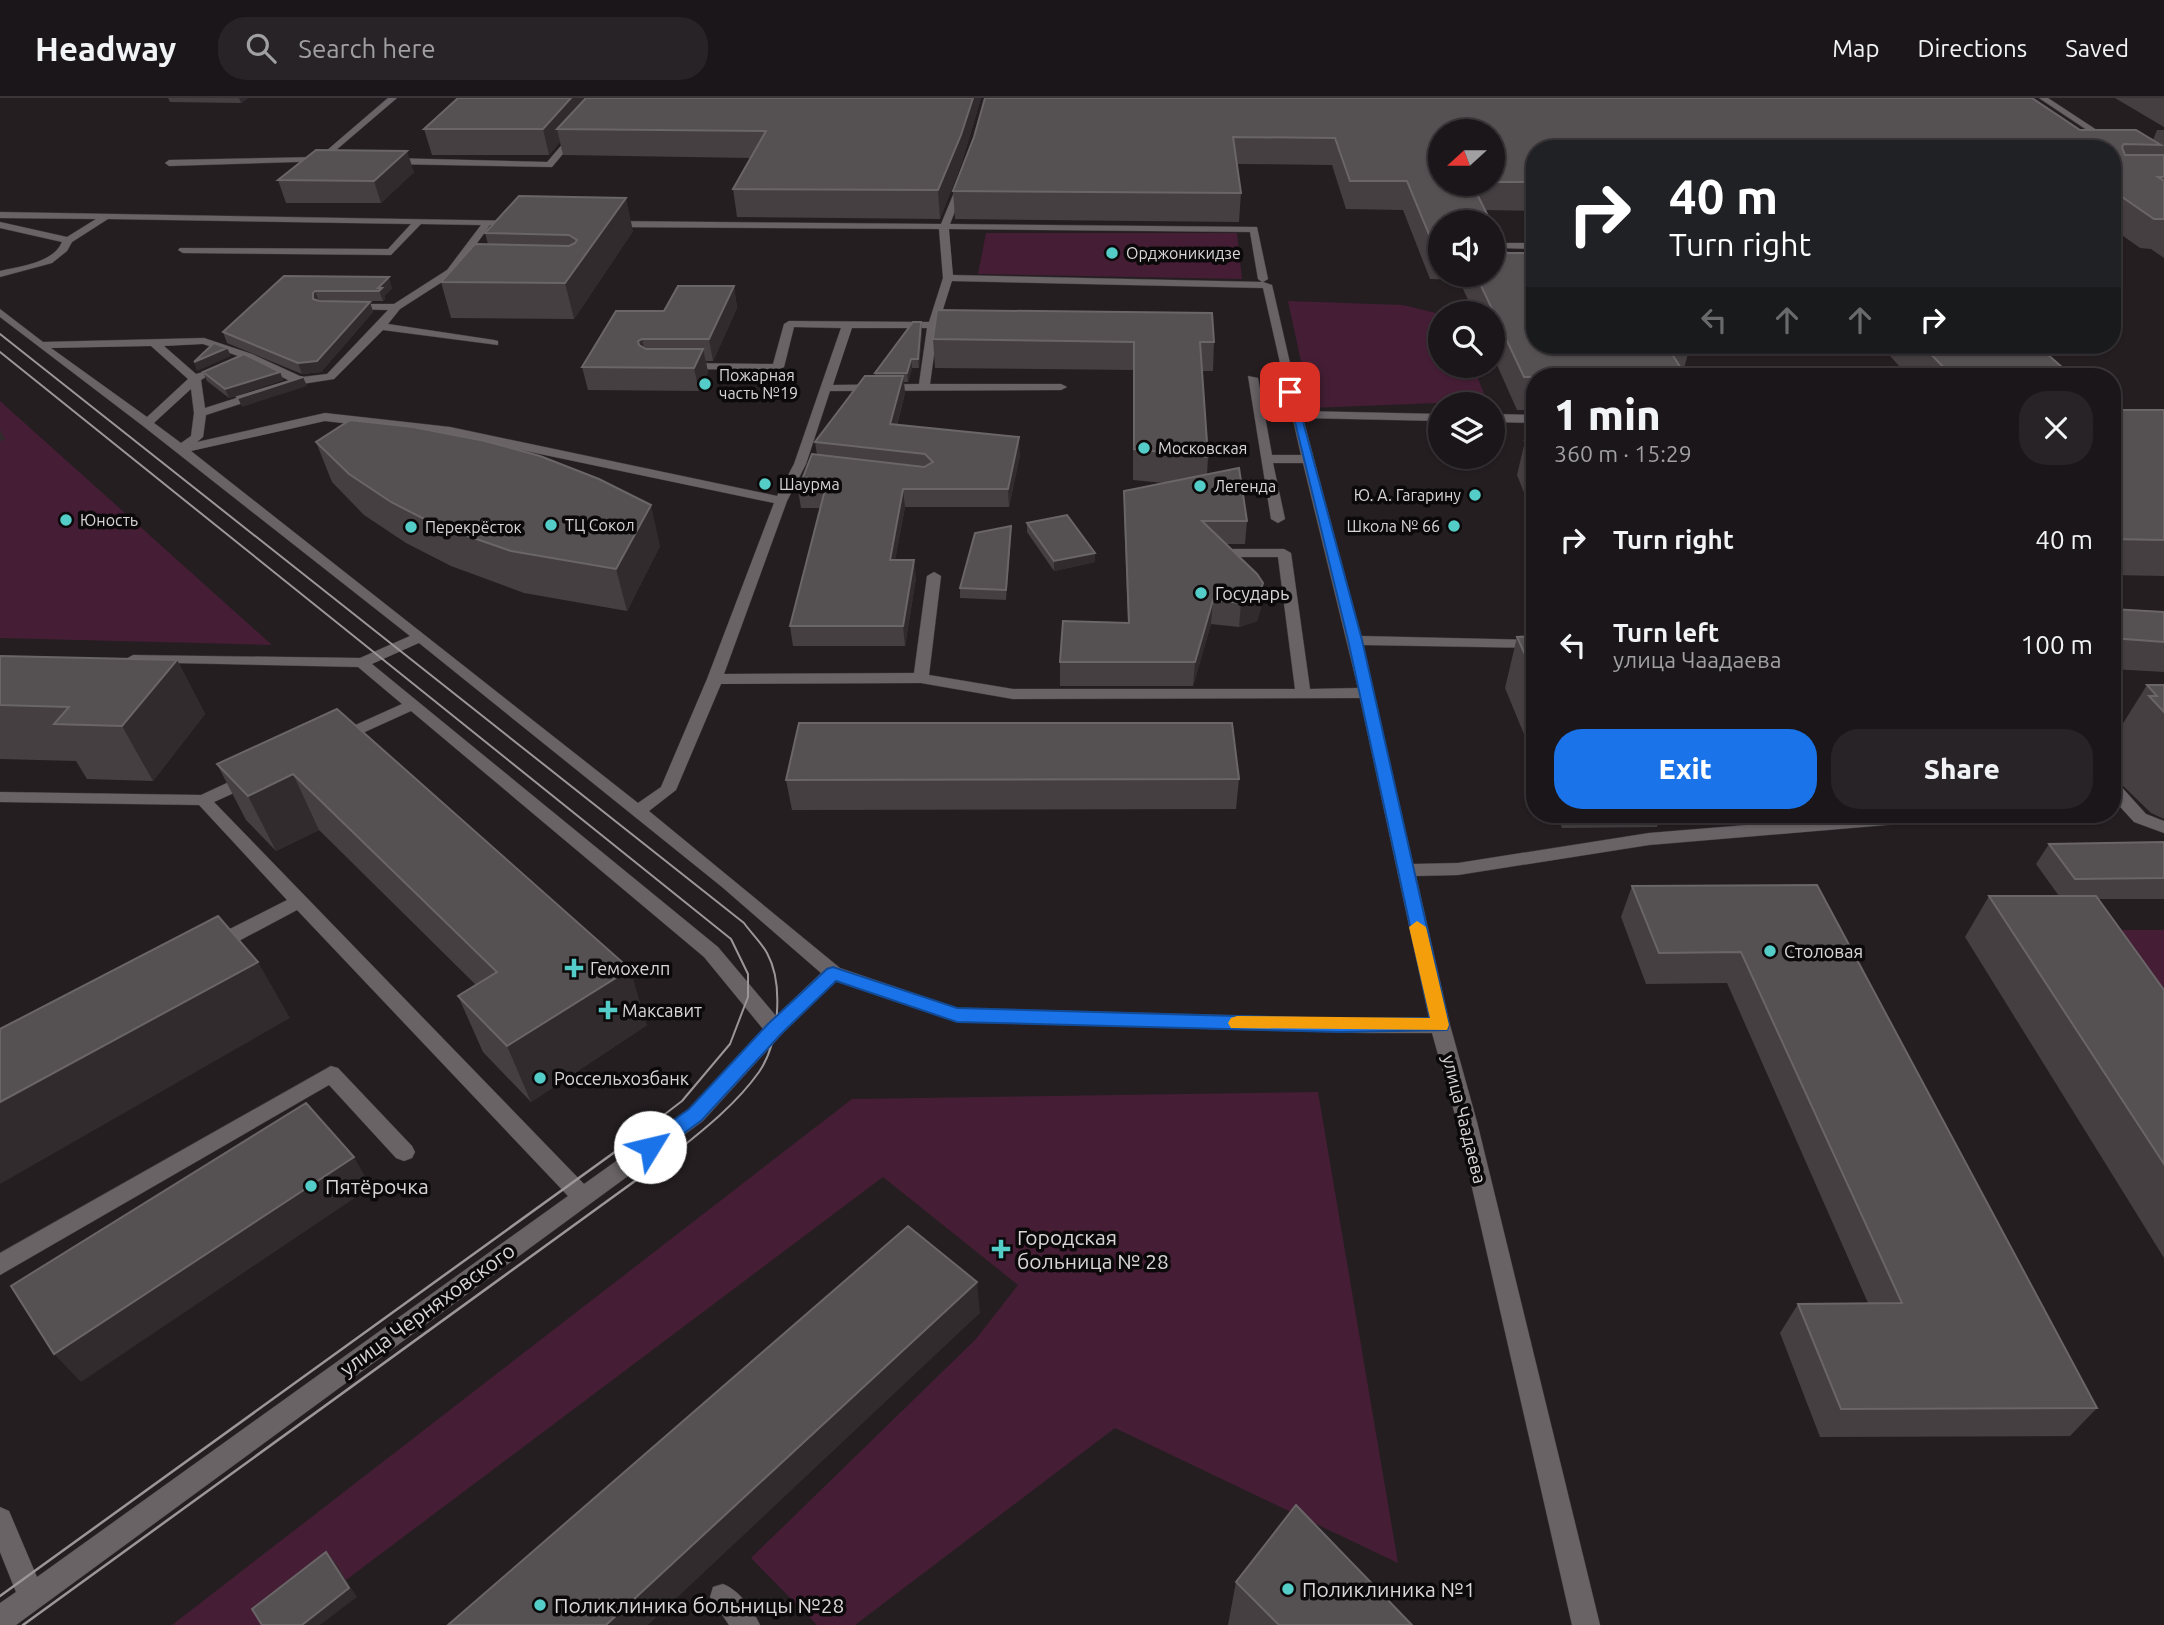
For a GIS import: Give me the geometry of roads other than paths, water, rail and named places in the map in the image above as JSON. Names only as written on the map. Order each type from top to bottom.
[{"type":"street","points":[[321,159],[393,98]]},
{"type":"street","points":[[375,160],[548,165],[606,98]]},
{"type":"street","points":[[2043,98],[2108,140]]},
{"type":"street","points":[[169,163],[334,159]]},
{"type":"street","points":[[924,387],[933,325],[948,278],[944,228],[965,174]]},
{"type":"street","points":[[0,215],[533,223]]},
{"type":"street","points":[[0,274],[49,261],[64,249],[68,240],[106,217]]},
{"type":"street","points":[[183,250],[391,252],[419,221]]},
{"type":"street","points":[[200,413],[300,381],[330,376],[381,326],[396,307],[451,272],[488,222]]},
{"type":"street","points":[[601,224],[944,228]]},
{"type":"street","points":[[0,225],[68,240]]},
{"type":"street","name":"улица Чаадаева","points":[[944,228],[1254,229],[1296,414],[1355,640],[1440,1025],[1467,1122],[1586,1625]]},
{"type":"street","points":[[1505,246],[1526,246]]},
{"type":"street","points":[[451,272],[471,273]]},
{"type":"street","points":[[948,278],[1265,282]]},
{"type":"street","points":[[335,306],[396,307]]},
{"type":"street","points":[[0,312],[40,345],[147,423],[420,637],[728,883],[833,973],[957,1015],[1354,1026],[1440,1025]]},
{"type":"street","points":[[636,812],[668,790],[715,679],[781,501],[800,464],[848,323]]},
{"type":"street","points":[[676,366],[778,367],[789,324],[933,325]]},
{"type":"street","points":[[381,326],[494,344]]},
{"type":"street","points":[[40,345],[204,341],[248,356],[300,381]]},
{"type":"street","points":[[154,343],[195,379],[200,413],[197,437],[180,450]]},
{"type":"street","points":[[147,423],[195,379],[248,356]]},
{"type":"street","points":[[1252,378],[1278,519]]},
{"type":"street","points":[[826,388],[1061,387]]},
{"type":"street","points":[[1296,414],[1428,417]]},
{"type":"street","points":[[180,450],[326,417],[450,431],[781,501]]},
{"type":"street","points":[[1505,418],[1526,419]]},
{"type":"street","points":[[1266,459],[1308,459]]},
{"type":"street","points":[[800,464],[817,466]]},
{"type":"street","points":[[1230,553],[1284,553],[1303,694]]},
{"type":"street","points":[[920,678],[934,576]]},
{"type":"street","points":[[122,659],[362,663],[420,637]]},
{"type":"street","points":[[1355,640],[1526,644]]},
{"type":"street","points":[[362,663],[711,952],[775,1029]]},
{"type":"street","points":[[715,679],[920,678],[1013,694],[1366,693]]},
{"type":"street","points":[[323,745],[412,705]]},
{"type":"street","points":[[2121,732],[2164,739]]},
{"type":"street","points":[[0,797],[204,800],[263,773]]},
{"type":"street","points":[[2121,797],[2140,818],[2164,827]]},
{"type":"street","points":[[204,800],[582,1196]]},
{"type":"street","points":[[1404,870],[1458,869],[1649,839],[1839,823]]},
{"type":"street","points":[[193,957],[299,901]]},
{"type":"street","name":"улица Черняховского","points":[[0,1620],[696,1115],[775,1029],[833,973]]},
{"type":"street","points":[[0,1265],[331,1074],[404,1152]]},
{"type":"street","points":[[0,1520],[32,1597]]},
{"type":"street","points":[[723,1597],[746,1625]]},
{"type":"tram line","points":[[0,334],[744,923],[767,953],[776,981],[777,1013],[771,1046],[759,1072],[741,1094],[677,1151]]},
{"type":"tram line","points":[[0,352],[731,939],[748,974],[748,997],[730,1044],[682,1101],[617,1151]]},
{"type":"tram line","points":[[0,1596],[619,1149]]},
{"type":"tram line","points":[[23,1625],[679,1149]]},
{"type":"place","name":"Орджоникидзе","points":[[1112,253]]},
{"type":"place","name":"Пожарная часть №19","points":[[705,384]]},
{"type":"place","name":"Московская","points":[[1144,448]]},
{"type":"place","name":"Шаурма","points":[[765,484]]},
{"type":"place","name":"Легенда","points":[[1200,486]]},
{"type":"place","name":"Ю. А. Гагарину","points":[[1475,495]]},
{"type":"place","name":"Юность","points":[[66,520]]},
{"type":"place","name":"ТЦ Сокол","points":[[551,525]]},
{"type":"place","name":"Школа № 66","points":[[1454,526]]},
{"type":"place","name":"Перекрёсток","points":[[411,527]]},
{"type":"place","name":"Государь","points":[[1201,593]]},
{"type":"place","name":"Столовая","points":[[1770,951]]},
{"type":"place","name":"Гемохелп","points":[[574,968]]},
{"type":"place","name":"Максавит","points":[[608,1010]]},
{"type":"place","name":"Россельхозбанк","points":[[540,1078]]},
{"type":"place","name":"Пятёрочка","points":[[311,1186]]},
{"type":"place","name":"Городская больница № 28","points":[[1001,1249]]},
{"type":"place","name":"Поликлиника №1","points":[[1288,1589]]},
{"type":"place","name":"Поликлиника больницы №28","points":[[540,1605]]}]
